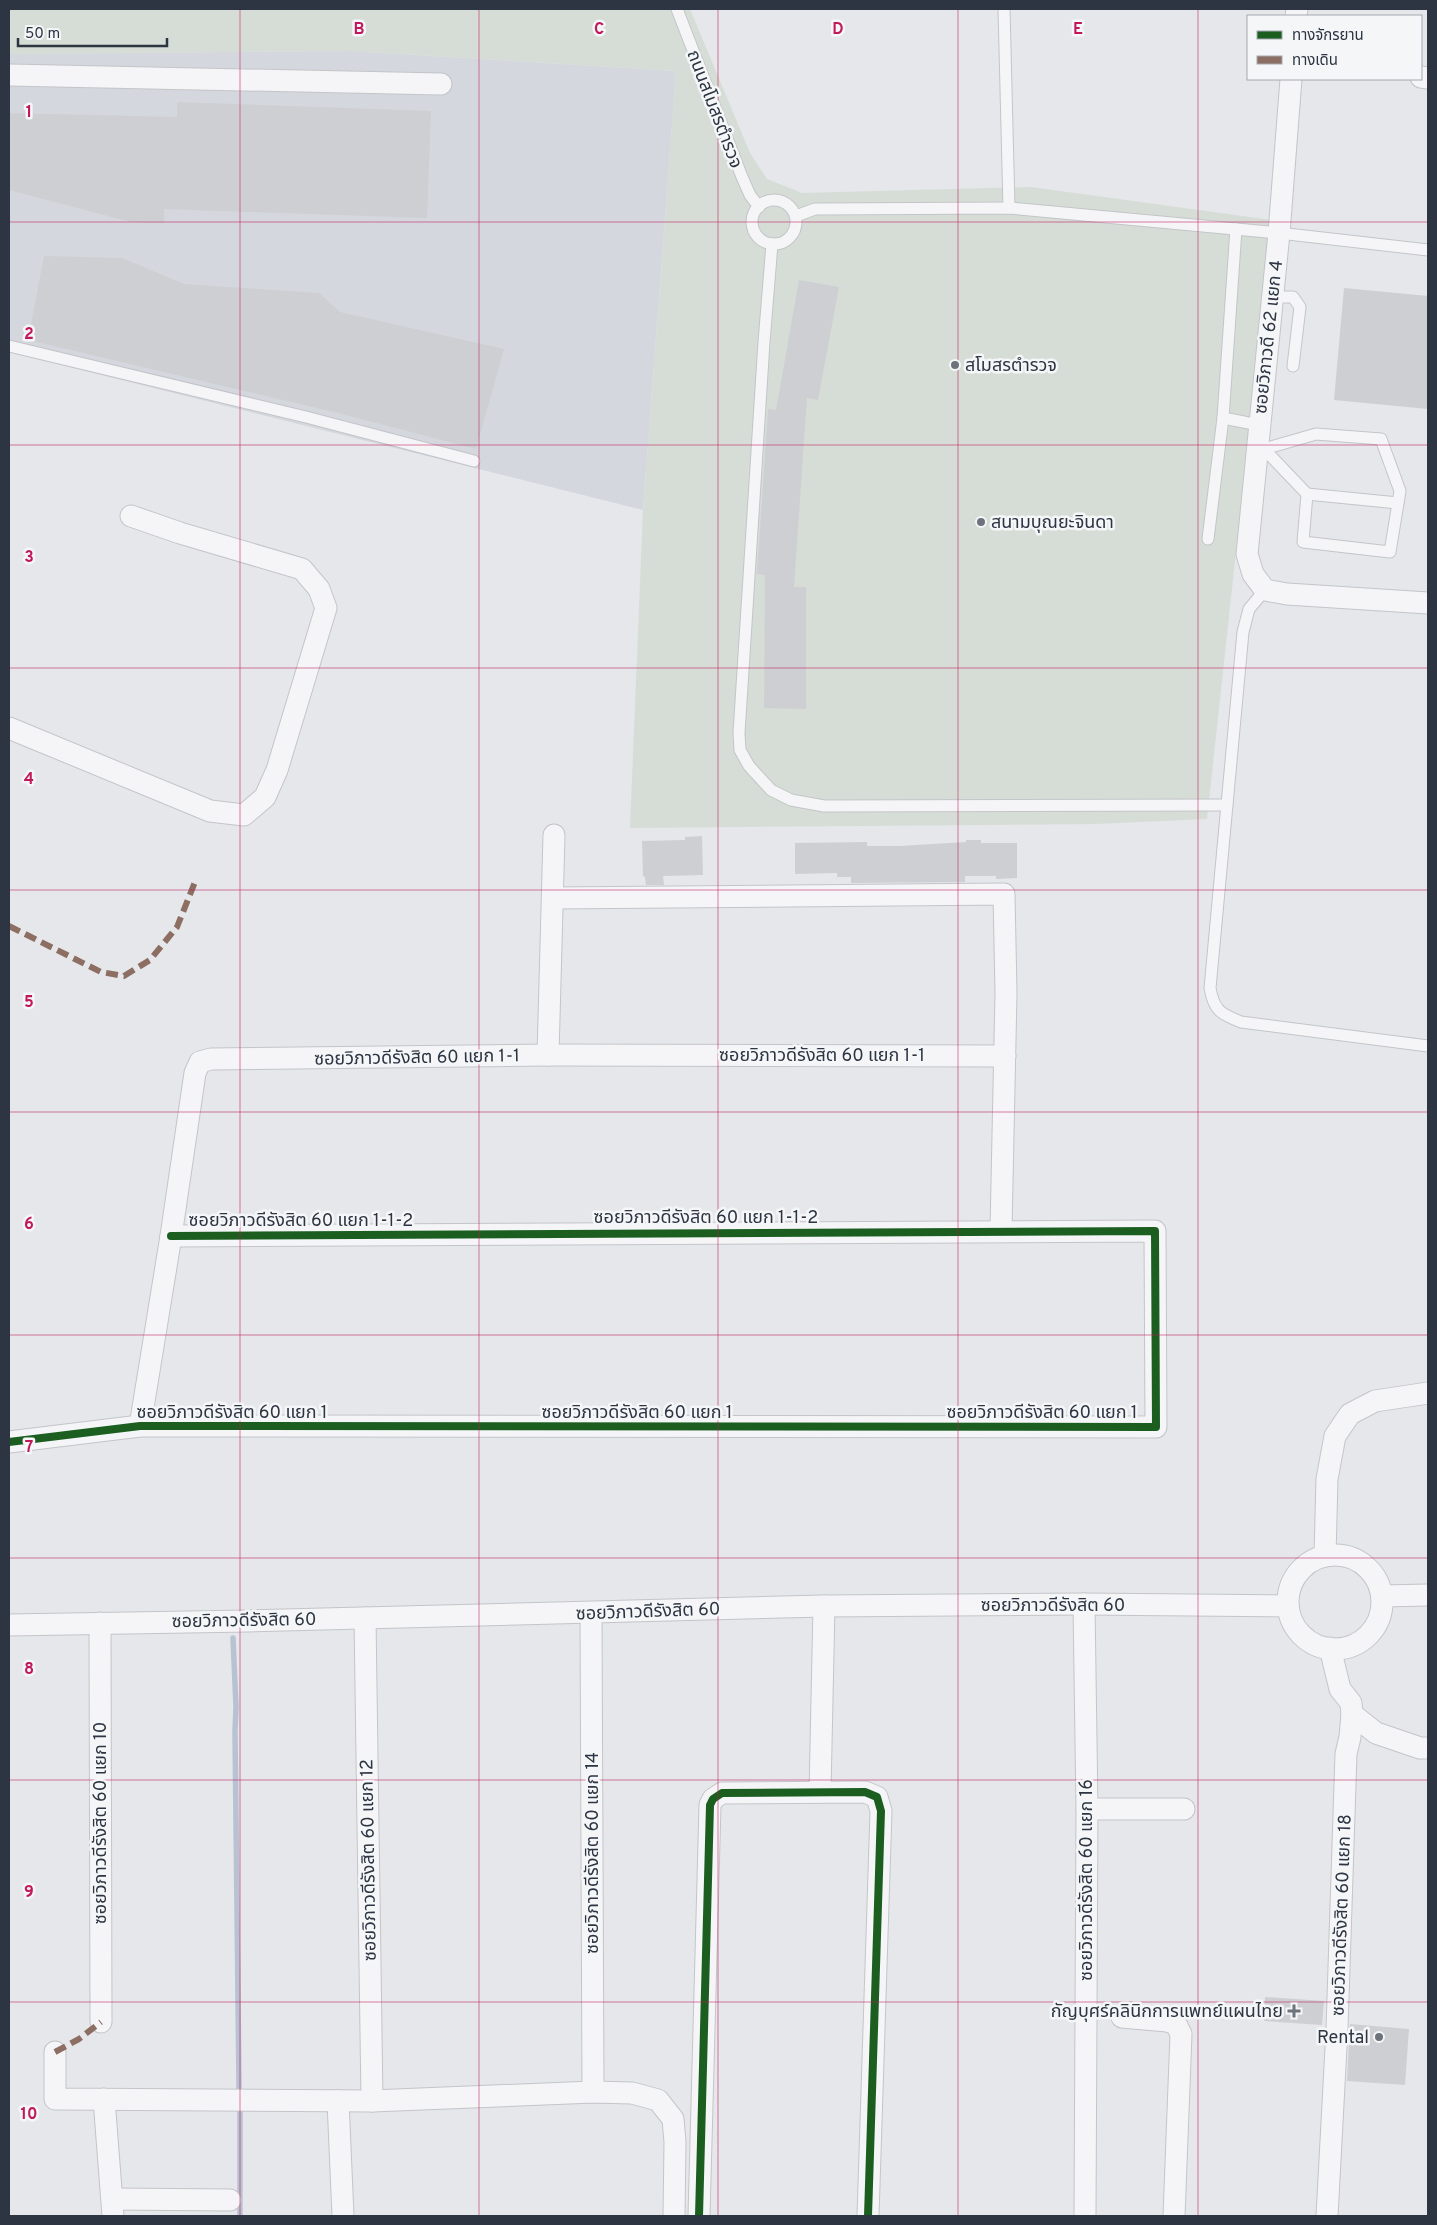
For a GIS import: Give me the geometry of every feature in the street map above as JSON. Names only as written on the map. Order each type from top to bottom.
[{"type":"street","points":[[9,75],[441,84]]},
{"type":"street","name":"ซอยวิภาวดี 62 แยก 4","points":[[1265,590],[1253,574],[1247,554],[1261,451],[1259,425],[1279,233],[1291,80]]},
{"type":"street","points":[[9,728],[210,810],[244,815],[265,797],[277,770],[326,608],[319,589],[302,569],[180,533],[130,516]]},
{"type":"street","points":[[1265,590],[1287,594],[1428,603]]},
{"type":"street","points":[[548,1055],[554,835]]},
{"type":"street","points":[[552,898],[1004,894],[1006,992],[1001,1230]]},
{"type":"street","name":"ซอยวิภาวดีรังสิต 60 แยก 1-1","points":[[140,1426],[195,1073],[200,1062],[212,1059],[548,1055],[1005,1056]]},
{"type":"street","name":"ซอยวิภาวดีรังสิต 60 แยก 1-1-2","points":[[171,1236],[1001,1230],[1155,1231],[1155,1317]]},
{"type":"street","name":"ซอยวิภาวดีรังสิต 60 แยก 1","points":[[9,1442],[140,1426],[1156,1427],[1155,1317]]},
{"type":"street","points":[[1326,1556],[1327,1479],[1335,1436],[1350,1414],[1375,1400],[1428,1393]]},
{"type":"street","points":[[1341,1555],[1356,1559],[1369,1569],[1378,1581],[1382,1596],[1382,1610],[1377,1623],[1369,1635],[1358,1643],[1344,1648],[1330,1648],[1315,1644],[1302,1635],[1293,1622],[1288,1606],[1289,1593],[1294,1580],[1302,1569],[1313,1560],[1326,1556],[1341,1555]]},
{"type":"street","points":[[1382,1596],[1428,1595]]},
{"type":"street","name":"ซอยวิภาวดีรังสิต 60","points":[[9,1625],[824,1606],[1084,1604],[1288,1606]]},
{"type":"street","name":"ซอยวิภาวดีรังสิต 60 แยก 16","points":[[1084,1604],[1087,1809],[1085,2216]]},
{"type":"street","points":[[820,1792],[824,1606]]},
{"type":"street","name":"ซอยวิภาวดีรังสิต 60 แยก 14","points":[[590,1612],[593,2092]]},
{"type":"street","name":"ซอยวิภาวดีรังสิต 60 แยก 12","points":[[365,1618],[372,2101]]},
{"type":"street","name":"ซอยวิภาวดีรังสิต 60 แยก 10","points":[[100,1623],[101,2022]]},
{"type":"street","points":[[1330,1648],[1340,1689],[1351,1703],[1352,1714],[1376,1733],[1420,1748],[1428,1748]]},
{"type":"street","name":"ซอยวิภาวดีรังสิต 60 แยก 18","points":[[1326,2216],[1337,2029],[1346,1754],[1352,1714]]},
{"type":"street","points":[[700,2216],[710,1805],[713,1799],[722,1793],[820,1792],[865,1792],[877,1797],[881,1811],[868,2216]]},
{"type":"street","points":[[1087,1809],[1184,1809]]},
{"type":"street","points":[[1122,2017],[1167,2021],[1176,2024],[1181,2034],[1174,2216]]},
{"type":"street","points":[[55,2052],[55,2099],[372,2101],[593,2092],[632,2093],[658,2100],[673,2119],[676,2142],[674,2216]]},
{"type":"street","points":[[104,2099],[113,2208],[230,2200]]},
{"type":"street","points":[[338,2101],[343,2216]]},
{"type":"lane","name":"ถนนสโมสรตำรวจ","points":[[677,9],[742,177],[750,195],[759,207]]},
{"type":"lane","points":[[1004,9],[1009,208]]},
{"type":"lane","points":[[772,200],[787,204],[796,216],[795,231],[791,237],[786,241],[772,244],[760,239],[753,227],[752,220],[759,207],[772,200]]},
{"type":"lane","points":[[796,216],[815,209],[1009,208],[1236,228],[1428,250]]},
{"type":"lane","points":[[1208,539],[1223,418],[1236,228]]},
{"type":"lane","points":[[772,244],[739,733],[740,750],[749,766],[771,790],[791,800],[824,806],[1227,805]]},
{"type":"lane","points":[[1272,297],[1293,297],[1300,307],[1292,366]]},
{"type":"lane","points":[[9,346],[306,417],[474,461]]},
{"type":"lane","points":[[1223,418],[1259,425]]},
{"type":"lane","points":[[1307,494],[1303,542],[1390,552],[1400,491],[1381,439],[1316,434],[1261,451],[1307,494],[1398,503]]},
{"type":"lane","points":[[1265,590],[1249,609],[1243,632],[1211,981],[1212,1003],[1223,1015],[1241,1022],[1428,1046]]},
{"type":"shaded area","name":"สโมสรตำรวจ","points":[[9,9],[690,9],[750,153],[767,179],[802,193],[1031,187],[1272,220],[1207,819],[1095,824],[630,828],[643,510],[676,71],[350,51],[9,54]]},
{"type":"shaded area","points":[[350,51],[676,71],[643,510],[9,352],[9,54]]},
{"type":"building","points":[[177,102],[431,111],[427,218],[164,209],[164,223],[131,222],[9,190],[9,113],[177,117]]},
{"type":"building","points":[[44,256],[122,258],[184,284],[319,293],[340,312],[504,349],[476,449],[334,412],[28,340]]},
{"type":"building","points":[[799,280],[839,287],[818,400],[807,398],[794,587],[806,587],[806,709],[764,708],[765,575],[757,574],[768,409],[776,410]]},
{"type":"building","points":[[1344,288],[1428,296],[1428,409],[1334,400]]},
{"type":"building","points":[[702,836],[703,875],[663,876],[664,885],[646,885],[645,877],[643,876],[642,841],[685,840],[685,837]]},
{"type":"building","points":[[966,840],[981,840],[981,843],[1017,843],[1017,878],[996,879],[996,876],[965,876],[965,882],[851,883],[851,877],[837,877],[837,873],[795,874],[795,843],[867,842],[867,846],[900,846],[966,842]]},
{"type":"building","name":"กัญบุศร์คลินิกการแพทย์แผนไทย","points":[[1265,1997],[1324,2001],[1322,2025],[1264,2021]]},
{"type":"building","points":[[1350,2024],[1409,2029],[1405,2085],[1347,2081]]},
{"type":"waterway","points":[[233,1638],[236,1707],[239,2089]]},
{"type":"waterway","points":[[240,2109],[240,2216]]},
{"type":"marked path","points":[[9,926],[101,972],[124,976],[150,960],[177,927],[195,882]]},
{"type":"marked path","points":[[55,2052],[79,2039],[101,2022]]},
{"type":"cycle path","points":[[9,1442],[140,1426],[1156,1427],[1155,1231],[171,1236]]},
{"type":"cycle path","points":[[699,2216],[710,1805],[713,1799],[722,1793],[865,1792],[877,1797],[881,1811],[868,2216]]},
{"type":"place","name":"สโมสรตำรวจ","points":[[955,365]]},
{"type":"place","name":"สนามบุณยะจินดา","points":[[981,522]]},
{"type":"place","name":"กัญบุศร์คลินิกการแพทย์แผนไทย","points":[[1294,2011]]},
{"type":"place","name":"Rental","points":[[1379,2037]]}]
